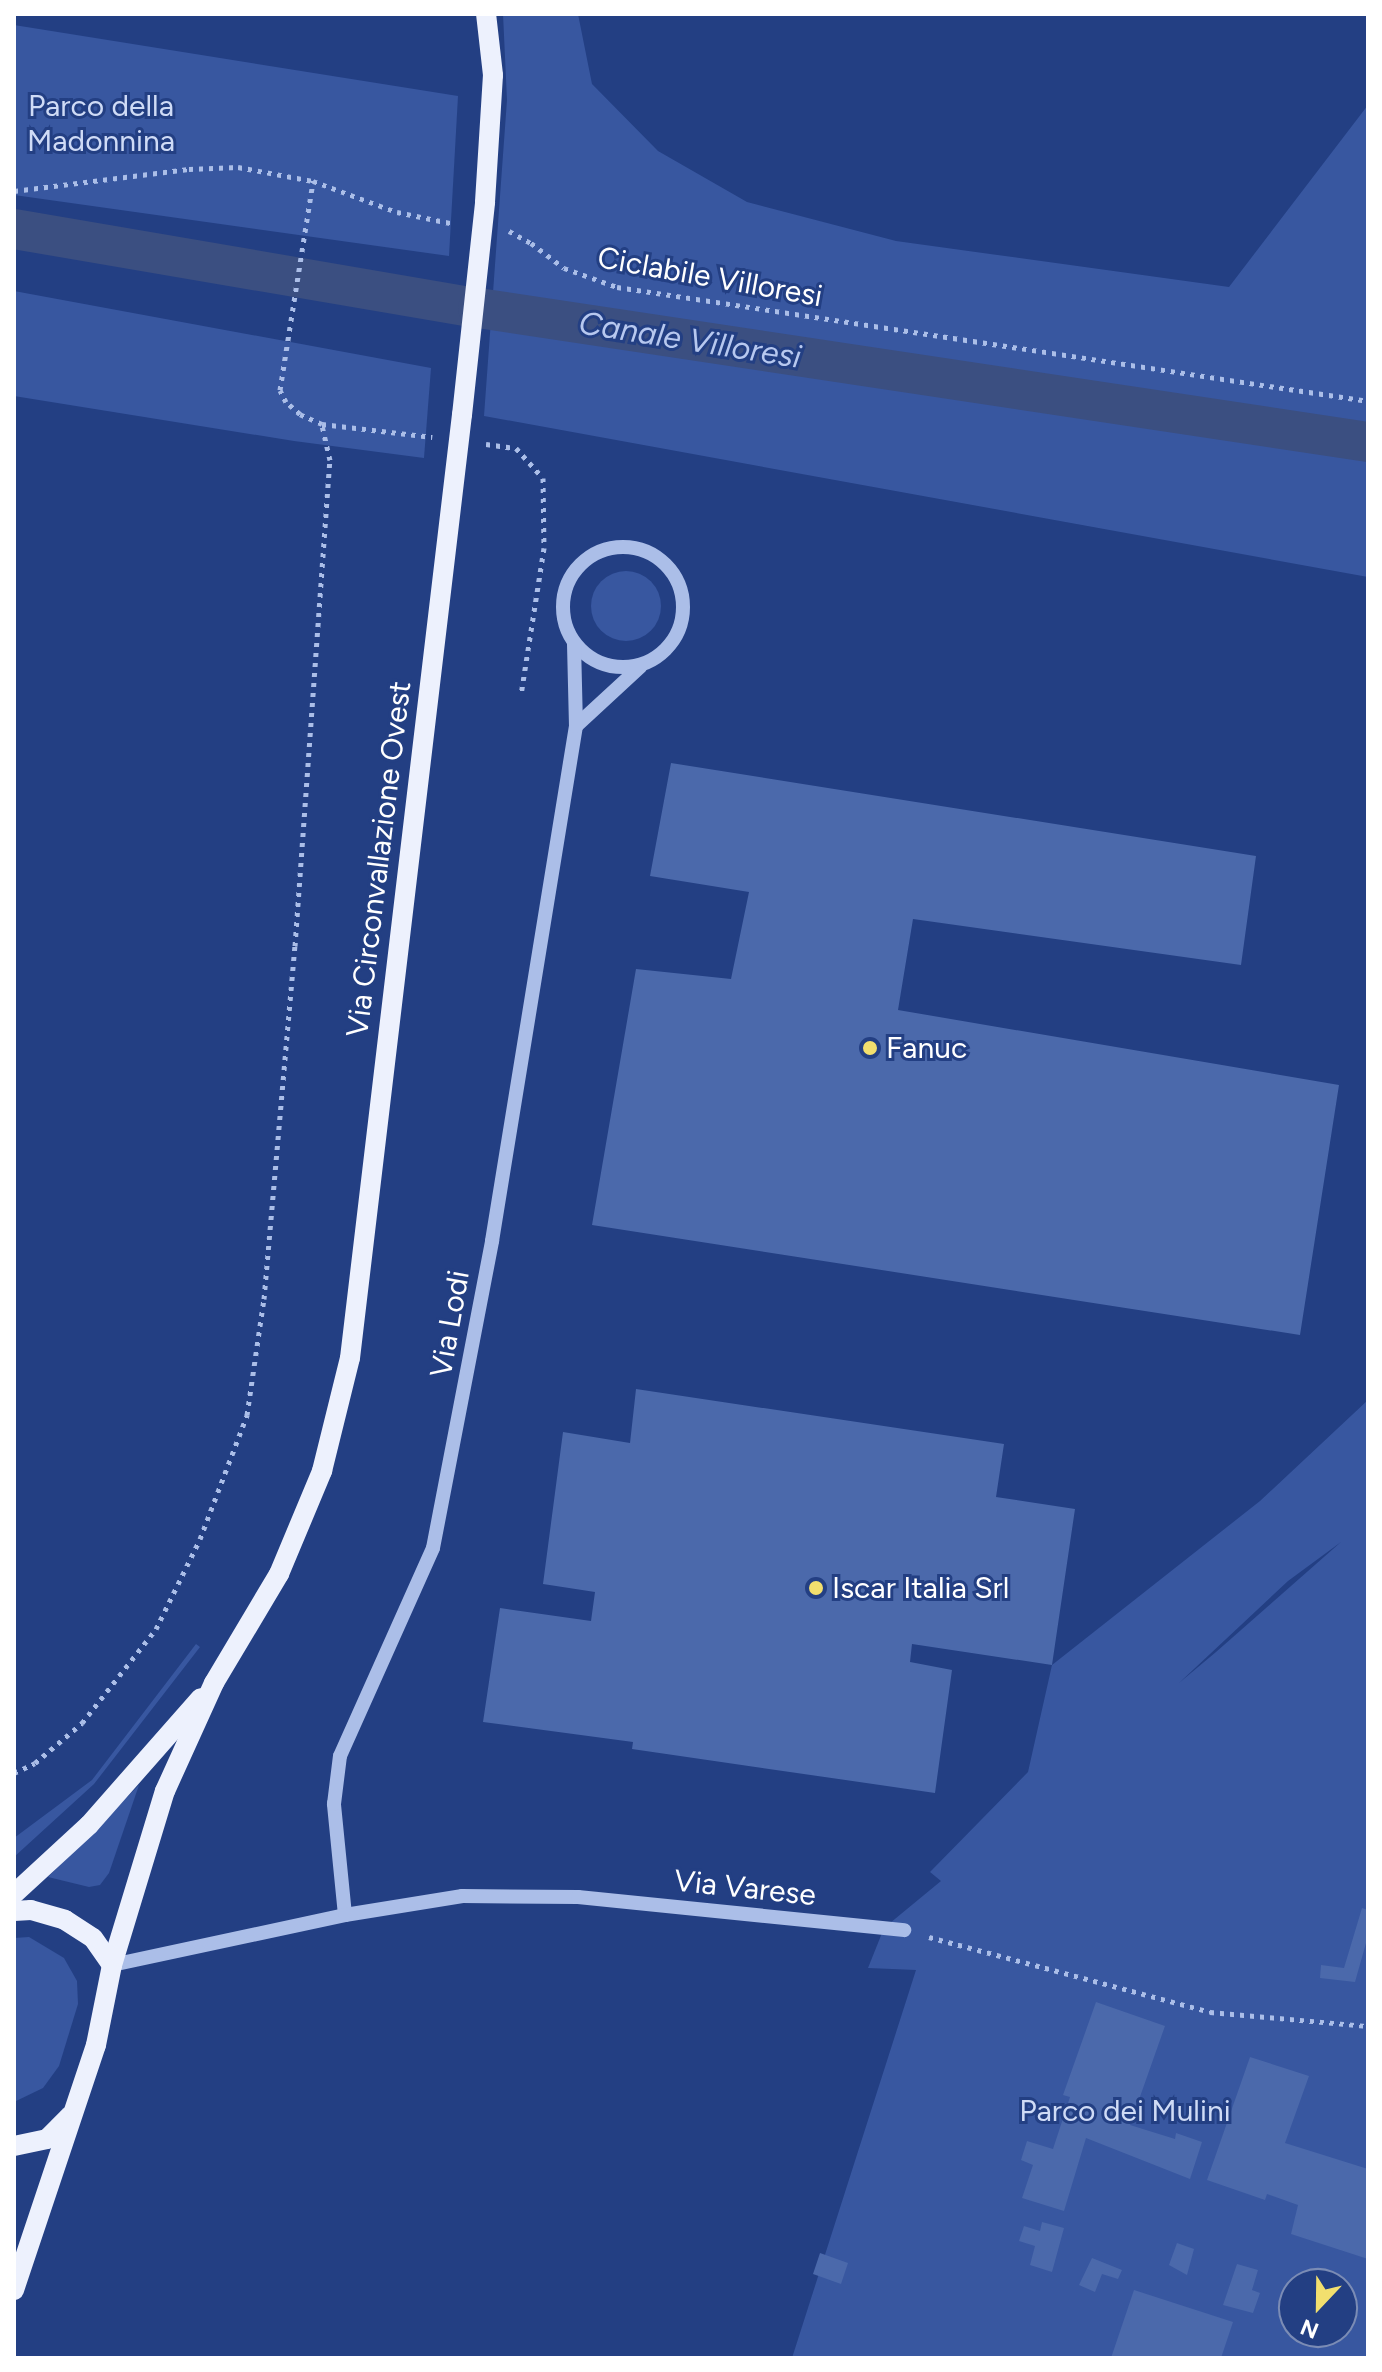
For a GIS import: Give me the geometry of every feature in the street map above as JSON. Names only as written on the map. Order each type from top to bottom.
[{"type":"main road","name":"Via Circonvallazione Ovest","points":[[214,1683],[284,1562],[322,1471],[350,1358],[485,202],[493,75],[486,14]]},
{"type":"main road","points":[[14,1894],[89,1825],[214,1683]]},
{"type":"main road","points":[[14,2290],[96,2045],[112,1965],[165,1791],[214,1683]]},
{"type":"main road","points":[[14,1911],[31,1910],[65,1920],[93,1938],[112,1965]]},
{"type":"main road","points":[[14,2146],[47,2139],[72,2113]]},
{"type":"street","points":[[576,726],[643,664],[660,655],[674,640],[682,622],[683,602],[678,582],[667,565],[650,553],[631,547],[611,547],[592,555],[576,568],[566,585],[562,605],[565,625],[574,643],[587,656],[605,665],[623,668],[643,664]]},
{"type":"street","name":"Via Lodi","points":[[345,1915],[334,1804],[340,1756],[433,1548],[489,1255],[576,726],[574,643]]},
{"type":"street","name":"Via Varese","points":[[112,1965],[345,1915],[462,1896],[578,1897],[904,1930]]},
{"type":"path","points":[[14,191],[189,169],[238,167],[313,181],[397,212],[462,225]]},
{"type":"path","points":[[313,181],[304,222],[280,390],[286,402],[322,424],[516,448],[543,478],[544,548],[521,695]]},
{"type":"path","name":"Ciclabile Villoresi","points":[[507,231],[531,243],[564,268],[617,287],[1368,401]]},
{"type":"path","points":[[14,1773],[35,1763],[82,1723],[156,1629],[200,1539],[247,1415],[264,1299],[297,930],[330,460],[322,424]]},
{"type":"path","points":[[904,1930],[1210,2012],[1368,2026]]},
{"type":"green space","points":[[503,14],[578,14],[592,84],[658,151],[747,202],[896,241],[1229,287],[1368,105],[1368,577],[484,416],[507,100]]},
{"type":"green space","name":"Parco della Madonnina","points":[[14,25],[458,96],[449,256],[14,195]]},
{"type":"green space","points":[[14,291],[431,368],[424,458],[294,441],[14,396]]},
{"type":"green space","points":[[626,571],[645,577],[655,587],[661,606],[655,625],[645,635],[626,641],[607,635],[597,625],[591,606],[597,587],[607,577]]},
{"type":"green space","name":"Parco dei Mulini","points":[[1368,1400],[1368,2358],[792,2358],[916,1970],[868,1968],[884,1928],[941,1881],[930,1872],[1028,1772],[1052,1665],[1260,1501]],"holes":[[[1341,1542],[1179,1683],[1288,1581]]]},
{"type":"green space","points":[[196,1644],[200,1647],[94,1784],[14,1857],[14,1838],[92,1780]]},
{"type":"green space","points":[[139,1785],[109,1873],[100,1885],[89,1887],[48,1877]]},
{"type":"green space","points":[[29,1937],[64,1958],[77,1981],[78,2004],[59,2066],[43,2088],[14,2102],[14,1938]]},
{"type":"building","name":"Fanuc","points":[[671,763],[1256,856],[1241,965],[913,919],[898,1010],[1339,1085],[1300,1335],[592,1225],[636,969],[731,979],[749,892],[650,876]]},
{"type":"building","name":"Iscar Italia Srl","points":[[636,1389],[1004,1444],[996,1497],[1075,1509],[1052,1665],[912,1644],[910,1662],[952,1670],[935,1793],[632,1749],[633,1742],[483,1722],[500,1608],[591,1621],[595,1592],[543,1584],[563,1432],[630,1443]]},
{"type":"building","points":[[1362,1908],[1368,1910],[1368,1936],[1355,1982],[1320,1978],[1321,1965],[1344,1968]]},
{"type":"building","points":[[1096,2002],[1165,2026],[1130,2125],[1175,2139],[1176,2133],[1202,2142],[1190,2179],[1086,2138],[1064,2211],[1022,2198],[1033,2165],[1021,2160],[1027,2141],[1053,2149],[1070,2097],[1063,2095]]},
{"type":"building","points":[[1250,2057],[1309,2076],[1285,2143],[1368,2169],[1368,2259],[1291,2234],[1298,2205],[1267,2194],[1265,2200],[1207,2180]]},
{"type":"building","points":[[1042,2222],[1064,2228],[1052,2272],[1030,2265],[1035,2246],[1019,2241],[1024,2226],[1040,2231]]},
{"type":"building","points":[[1177,2243],[1194,2249],[1187,2275],[1169,2265]]},
{"type":"building","points":[[820,2253],[848,2263],[841,2284],[813,2274]]},
{"type":"building","points":[[1092,2258],[1122,2270],[1118,2279],[1102,2274],[1095,2292],[1079,2285]]},
{"type":"building","points":[[1237,2264],[1258,2270],[1252,2290],[1260,2293],[1253,2313],[1223,2305]]},
{"type":"building","points":[[1134,2290],[1233,2322],[1221,2358],[1111,2358]]},
{"type":"waterway","name":"Canale Villoresi","points":[[14,229],[478,308],[1368,442]]},
{"type":"place","name":"Fanuc","points":[[870,1048]]},
{"type":"place","name":"Iscar Italia Srl","points":[[816,1588]]}]
